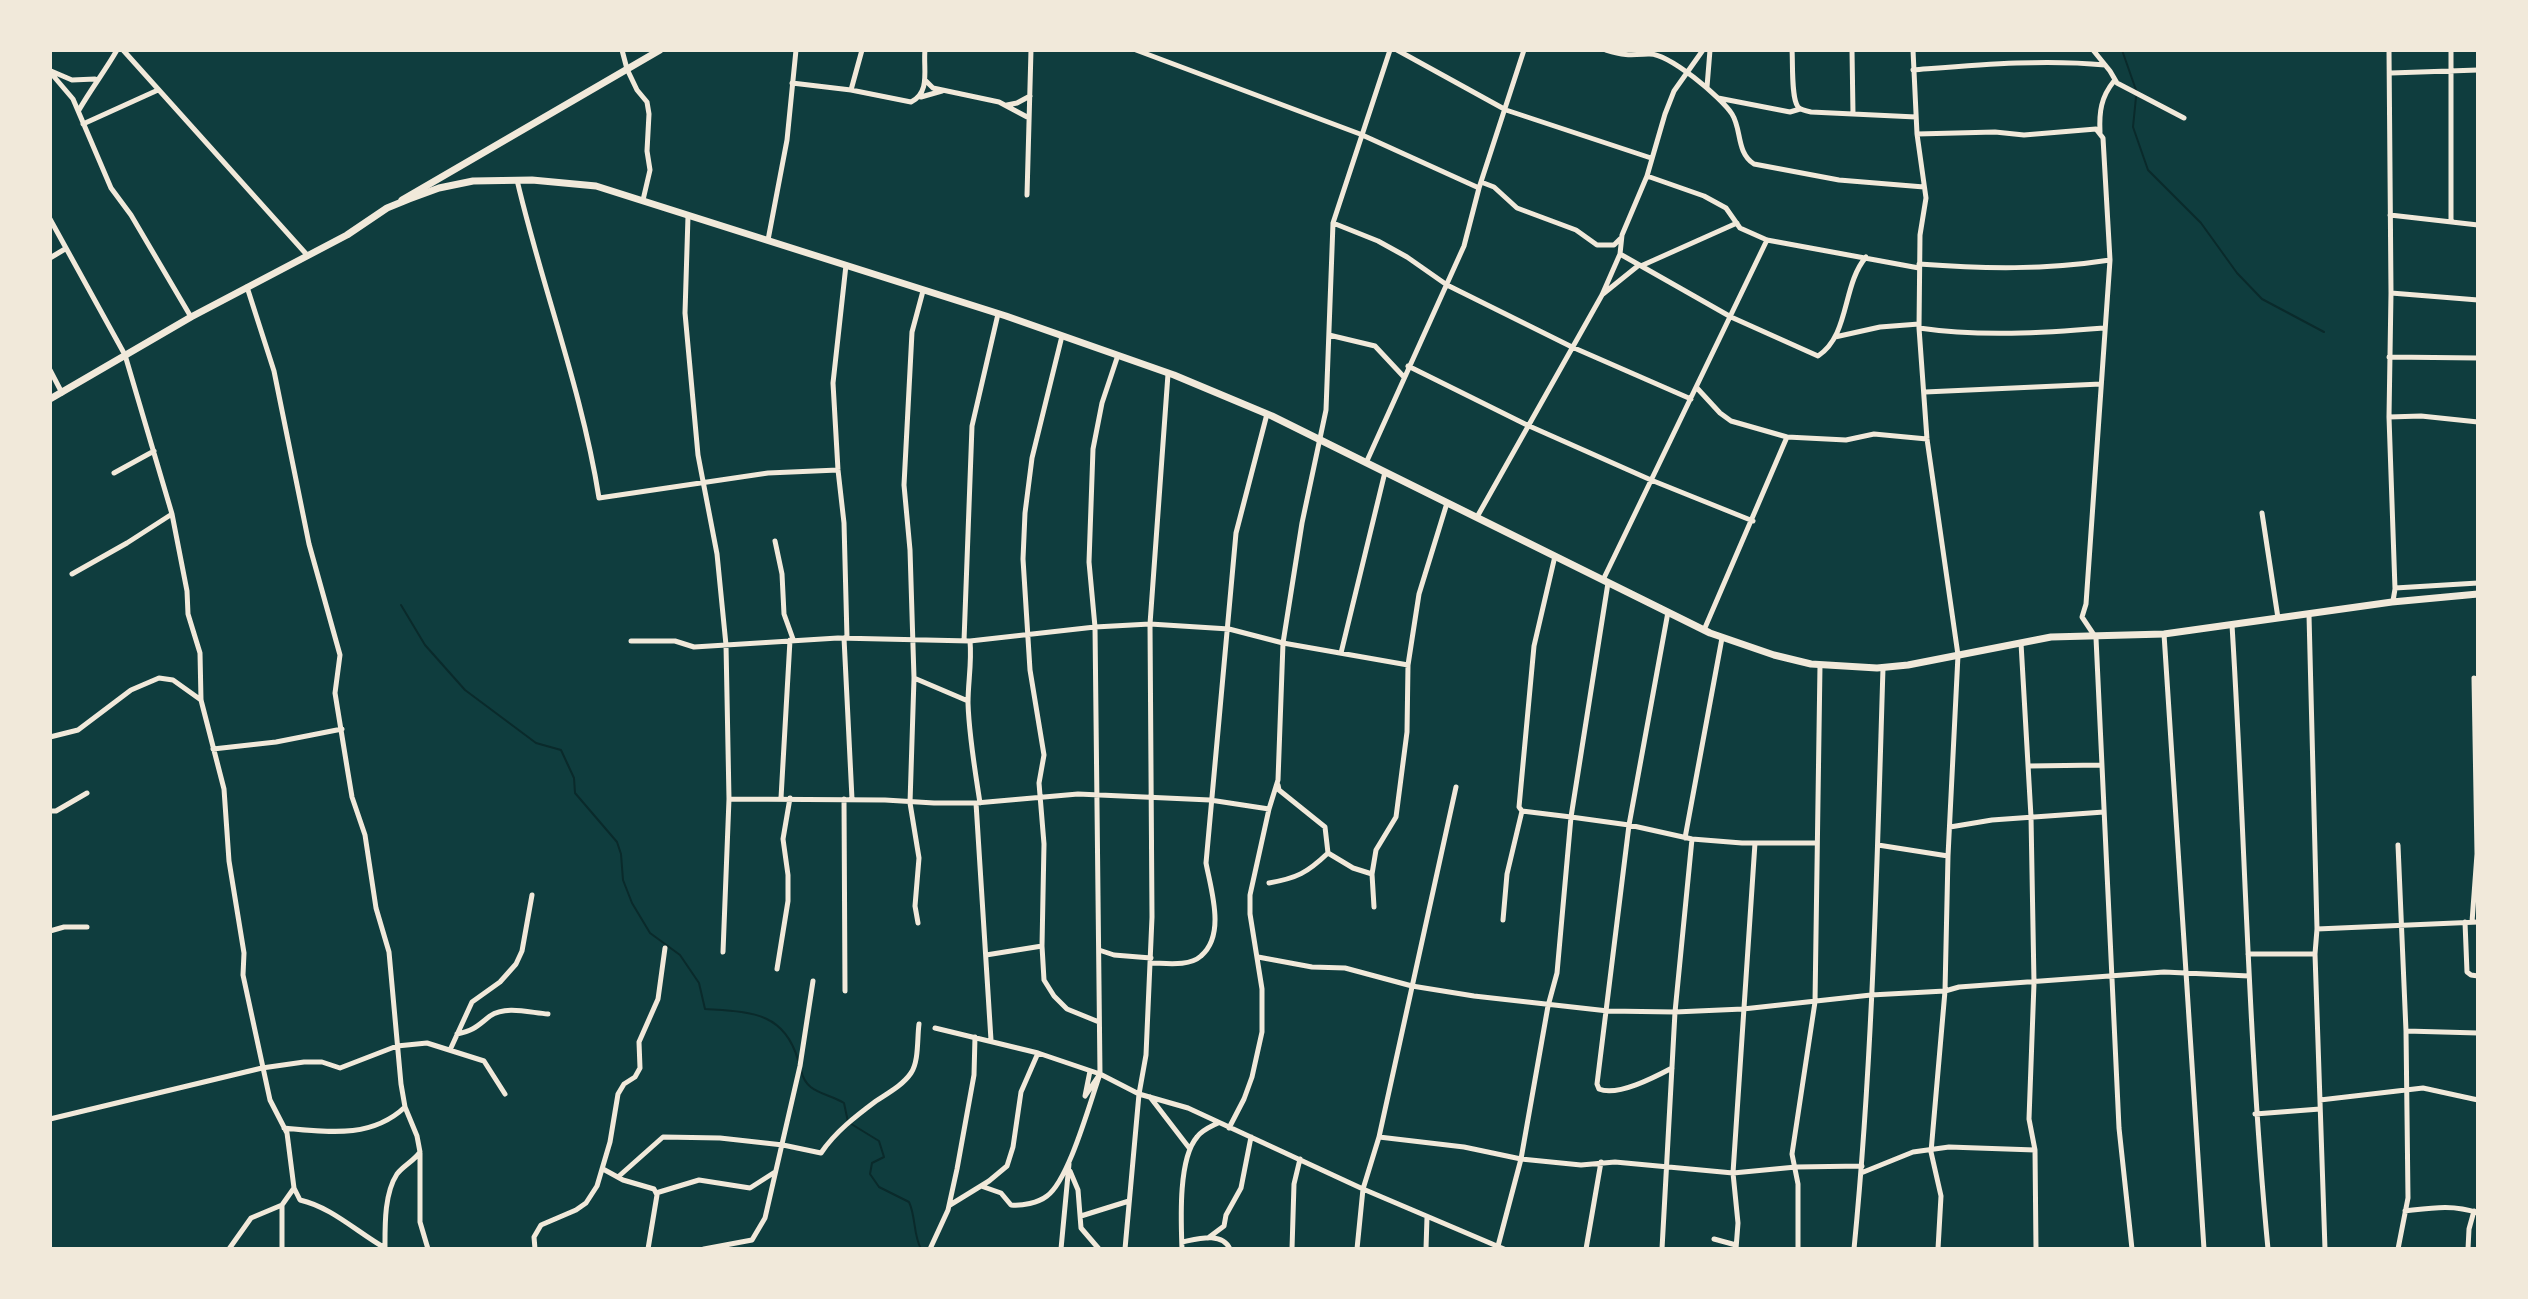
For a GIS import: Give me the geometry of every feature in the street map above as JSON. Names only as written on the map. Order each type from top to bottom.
[{"type":"main road","points":[[50,399],[191,317],[347,235],[387,208],[660,50]]},
{"type":"main road","points":[[387,208],[439,188],[473,181],[517,180],[596,186],[643,200],[998,314],[1168,374],[1320,439],[1704,630],[1774,655],[1820,665],[1851,669],[1883,668],[2051,637],[2164,634],[2392,602],[2478,594]]},
{"type":"street","points":[[78,111],[96,79],[120,50],[308,256]]},
{"type":"street","points":[[622,50],[637,90],[647,102],[649,114],[647,151],[650,170],[643,200]]},
{"type":"street","points":[[768,240],[787,140],[796,50]]},
{"type":"street","points":[[851,90],[862,50]]},
{"type":"street","points":[[918,98],[925,80],[925,50]]},
{"type":"street","points":[[1027,195],[1031,50]]},
{"type":"street","points":[[1136,50],[1360,134],[1480,185],[1494,187],[1517,208],[1576,230],[1597,245],[1614,245],[1621,238]]},
{"type":"street","points":[[1328,853],[1325,827],[1279,790],[1283,643],[1302,523],[1327,400],[1333,223],[1390,50]]},
{"type":"street","points":[[1397,50],[1506,110],[1651,158]]},
{"type":"street","points":[[1366,463],[1464,246],[1480,185],[1524,50]]},
{"type":"street","points":[[1606,50],[1632,57],[1648,52],[1687,72],[1707,87],[1732,113],[1741,147],[1754,164],[1839,180],[1924,187]]},
{"type":"street","points":[[1792,50],[1794,92],[1800,109]]},
{"type":"street","points":[[1852,50],[1853,114]]},
{"type":"street","points":[[1913,50],[1917,134],[1926,198],[1919,266],[1919,326],[1927,439],[1958,655],[1945,991],[1931,1152],[1941,1196],[1938,1249]]},
{"type":"street","points":[[2093,50],[2114,81],[2184,118]]},
{"type":"street","points":[[2389,50],[2389,417],[2395,589],[2392,602]]},
{"type":"street","points":[[2451,50],[2451,221]]},
{"type":"street","points":[[1477,517],[1602,295],[1620,254],[1621,238],[1647,176],[1674,91],[1705,51]]},
{"type":"street","points":[[1705,51],[1707,87]]},
{"type":"street","points":[[1913,70],[2022,61],[2072,61],[2105,65]]},
{"type":"street","points":[[2391,73],[2478,70]]},
{"type":"street","points":[[50,71],[72,80],[96,79]]},
{"type":"street","points":[[50,71],[64,86],[78,111],[111,188],[131,215],[191,317]]},
{"type":"street","points":[[925,80],[933,88],[974,95],[1006,105],[1029,118]]},
{"type":"street","points":[[2114,81],[2106,91],[2100,109],[2100,132],[2106,152],[2110,260],[2086,604],[2082,617],[2096,638],[2122,1169],[2132,1249]]},
{"type":"street","points":[[792,83],[851,90],[905,102],[943,91]]},
{"type":"street","points":[[83,124],[158,90]]},
{"type":"street","points":[[1006,105],[1030,96]]},
{"type":"street","points":[[1717,98],[1790,112],[1800,109],[1916,117]]},
{"type":"street","points":[[1917,134],[1995,132],[2024,135],[2081,129],[2100,132]]},
{"type":"street","points":[[1647,176],[1704,196],[1726,208],[1740,228],[1767,240],[1919,266],[2059,268],[2110,260]]},
{"type":"street","points":[[517,180],[548,302],[582,413],[599,498],[768,473],[838,470]]},
{"type":"street","points":[[2390,215],[2478,225]]},
{"type":"street","points":[[688,216],[685,313],[698,455],[717,554],[726,645],[729,799],[723,952]]},
{"type":"street","points":[[50,219],[125,355],[172,514],[187,591],[188,614],[200,653],[201,700],[224,789],[229,861],[244,953],[243,975],[270,1100],[284,1128],[294,1188],[300,1200],[318,1204],[385,1248],[393,1182],[400,1170],[415,1160],[420,1152]]},
{"type":"street","points":[[1333,223],[1378,241],[1447,285],[1572,347],[1691,399]]},
{"type":"street","points":[[1602,295],[1641,265],[1737,223]]},
{"type":"street","points":[[935,1028],[1038,1053],[1100,1074],[1139,1094],[1188,1108],[1363,1189],[1501,1247],[1521,1159],[1558,961],[1571,817],[1605,581],[1767,240]]},
{"type":"street","points":[[50,258],[65,249]]},
{"type":"street","points":[[1620,254],[1731,317],[1818,356],[1826,351],[1834,338],[1853,275],[1866,257]]},
{"type":"street","points":[[846,265],[833,383],[844,523],[852,799]]},
{"type":"street","points":[[247,287],[274,371],[309,544],[340,655],[335,693],[352,797],[365,835],[376,908],[389,952],[405,1107],[420,1152],[420,1222],[428,1249]]},
{"type":"street","points":[[918,923],[915,906],[919,858],[910,803],[914,678],[910,550],[904,485],[912,332],[923,291]]},
{"type":"street","points":[[2391,293],[2478,300]]},
{"type":"street","points":[[991,1040],[978,803],[969,730],[972,661],[967,641],[972,426],[998,314]]},
{"type":"street","points":[[1834,338],[1880,327],[1919,326],[1953,333],[2104,328]]},
{"type":"street","points":[[1329,335],[1375,346],[1404,377]]},
{"type":"street","points":[[1062,336],[1032,458],[1023,559],[1030,670],[1043,740],[1040,796],[1044,844],[1042,946],[1044,980],[1054,996],[1067,1009],[1099,1022]]},
{"type":"street","points":[[981,1186],[1001,1193],[1011,1205],[1034,1202],[1047,1196],[1064,1174],[1100,1074],[1095,627],[1089,562],[1093,449],[1102,403],[1118,355]]},
{"type":"street","points":[[2389,357],[2478,358]]},
{"type":"street","points":[[1408,366],[1527,425],[1753,521]]},
{"type":"street","points":[[50,370],[62,393]]},
{"type":"street","points":[[1125,1249],[1139,1094],[1146,1055],[1150,961],[1150,624],[1168,374]]},
{"type":"street","points":[[1925,392],[2101,384]]},
{"type":"street","points":[[1697,388],[1731,421],[1787,437],[1846,440],[1874,434],[1927,439]]},
{"type":"street","points":[[1099,950],[1150,961],[1188,962],[1201,957],[1210,942],[1215,916],[1206,863],[1210,800],[1236,533],[1267,414]]},
{"type":"street","points":[[2389,417],[2421,416],[2478,422]]},
{"type":"street","points":[[1704,630],[1787,437]]},
{"type":"street","points":[[114,473],[154,451]]},
{"type":"street","points":[[1341,653],[1385,472]]},
{"type":"street","points":[[1374,907],[1372,874],[1376,850],[1396,817],[1407,732],[1408,665],[1419,594],[1447,502]]},
{"type":"street","points":[[2262,513],[2278,619]]},
{"type":"street","points":[[72,574],[172,514]]},
{"type":"street","points":[[775,541],[782,574],[784,614],[792,640],[781,798]]},
{"type":"street","points":[[1503,920],[1503,897],[1522,811],[1519,807],[1534,646],[1555,556]]},
{"type":"street","points":[[2395,589],[2478,583]]},
{"type":"street","points":[[1668,612],[1629,825],[1597,1080],[1599,1089],[1606,1091],[1632,1085],[1672,1068]]},
{"type":"street","points":[[2309,615],[2317,929],[2315,954],[2325,1249]]},
{"type":"street","points":[[631,641],[675,641],[694,647],[846,638],[967,641],[1027,633],[1150,624],[1229,629],[1283,643],[1408,665]]},
{"type":"street","points":[[2232,625],[2255,1114],[2268,1249]]},
{"type":"street","points":[[2164,634],[2204,1249]]},
{"type":"street","points":[[1662,1249],[1688,838],[1722,638]]},
{"type":"street","points":[[2021,643],[2031,817],[2034,983],[2029,1119],[2035,1150],[2036,1249]]},
{"type":"street","points":[[1798,1249],[1796,1167],[1792,1154],[1815,1002],[1820,665]]},
{"type":"street","points":[[1854,1249],[1871,995],[1883,668]]},
{"type":"street","points":[[2475,677],[2478,854],[2467,972],[2478,976]]},
{"type":"street","points":[[50,737],[78,730],[131,690],[159,678],[173,680],[201,700]]},
{"type":"street","points":[[914,678],[968,701]]},
{"type":"street","points":[[213,749],[276,742],[342,729]]},
{"type":"street","points":[[2029,766],[2101,765]]},
{"type":"street","points":[[1229,1128],[1248,1088],[1262,1032],[1262,989],[1250,914],[1250,895],[1278,780]]},
{"type":"street","points":[[1357,1249],[1363,1189],[1379,1137],[1456,787]]},
{"type":"street","points":[[50,811],[56,811],[87,793]]},
{"type":"street","points":[[729,799],[978,803],[1040,796],[1097,795],[1210,800],[1269,809]]},
{"type":"street","points":[[777,969],[788,901],[783,839],[790,798]]},
{"type":"street","points":[[844,799],[845,991]]},
{"type":"street","points":[[1522,811],[1629,825],[1688,838],[1816,843]]},
{"type":"street","points":[[1950,827],[1992,820],[2104,812]]},
{"type":"street","points":[[1714,1239],[1736,1247],[1738,1223],[1733,1173],[1755,843]]},
{"type":"street","points":[[1877,845],[1948,856]]},
{"type":"street","points":[[2398,845],[2406,1031],[2408,1198],[2398,1249]]},
{"type":"street","points":[[1328,853],[1353,868],[1372,874]]},
{"type":"street","points":[[1269,883],[1293,878],[1310,870],[1328,853]]},
{"type":"street","points":[[450,1050],[472,1002],[500,982],[516,964],[522,951],[532,895]]},
{"type":"street","points":[[2317,929],[2472,922]]},
{"type":"street","points":[[50,931],[64,927],[87,927]]},
{"type":"street","points":[[986,955],[1042,946]]},
{"type":"street","points":[[535,1249],[534,1237],[541,1225],[576,1210],[586,1203],[597,1186],[618,1094],[640,1068],[639,1042],[658,999],[665,948]]},
{"type":"street","points":[[2248,954],[2315,954]]},
{"type":"street","points":[[1258,957],[1312,967],[1345,968],[1412,986],[1548,1006],[1608,1011],[1743,1009],[1871,995],[1945,991],[1959,987],[2152,972],[2249,976]]},
{"type":"street","points":[[704,1249],[752,1240],[765,1218],[800,1066],[813,981]]},
{"type":"street","points":[[457,1034],[474,1030],[491,1015],[502,1011],[548,1014]]},
{"type":"street","points":[[618,1177],[663,1137],[720,1138],[821,1153],[848,1122],[912,1072],[919,1024]]},
{"type":"street","points":[[2406,1031],[2478,1033]]},
{"type":"street","points":[[930,1249],[949,1206],[974,1075],[975,1037]]},
{"type":"street","points":[[50,1119],[262,1068],[304,1062],[322,1062],[340,1068],[397,1046],[427,1043],[484,1061],[505,1094]]},
{"type":"street","points":[[949,1206],[1007,1166],[1021,1092],[1038,1053]]},
{"type":"street","points":[[1090,1071],[1085,1096],[1100,1074]]},
{"type":"street","points":[[2320,1100],[2423,1088],[2478,1100]]},
{"type":"street","points":[[1149,1096],[1191,1150]]},
{"type":"street","points":[[284,1128],[344,1131],[365,1128],[389,1122],[405,1107]]},
{"type":"street","points":[[2255,1114],[2320,1109]]},
{"type":"street","points":[[1219,1123],[1194,1138],[1186,1162],[1182,1246],[1208,1238],[1224,1226],[1226,1215],[1241,1188],[1251,1137]]},
{"type":"street","points":[[1379,1137],[1464,1147],[1521,1159],[1733,1173],[1796,1167],[1861,1169],[1913,1152],[1931,1152],[1949,1147],[2035,1150]]},
{"type":"street","points":[[1061,1249],[1069,1159]]},
{"type":"street","points":[[1292,1249],[1294,1184],[1300,1159]]},
{"type":"street","points":[[1586,1249],[1601,1162]]},
{"type":"street","points":[[603,1169],[654,1189],[648,1249]]},
{"type":"street","points":[[1069,1170],[1078,1190],[1081,1228],[1099,1249]]},
{"type":"street","points":[[656,1193],[699,1180],[750,1188],[776,1172]]},
{"type":"street","points":[[229,1249],[251,1218],[282,1205],[294,1188]]},
{"type":"street","points":[[1081,1217],[1130,1201]]},
{"type":"street","points":[[282,1205],[282,1249]]},
{"type":"street","points":[[2405,1211],[2446,1206],[2476,1212],[2469,1229],[2468,1249]]},
{"type":"street","points":[[1426,1249],[1427,1217]]},
{"type":"street","points":[[1208,1238],[1226,1241],[1230,1249]]},
{"type":"waterway","points":[[2122,50],[2136,90]]},
{"type":"waterway","points":[[2136,97],[2133,127],[2148,170],[2201,223],[2237,273],[2262,299],[2324,332]]},
{"type":"waterway","points":[[401,605],[425,645],[465,690],[536,743],[561,750],[574,778],[575,793],[617,842],[623,880],[632,903],[650,933],[680,955],[699,983],[705,1009],[736,1011],[763,1017],[774,1023],[792,1044],[798,1060]]},
{"type":"waterway","points":[[801,1070],[812,1088],[844,1103],[848,1122],[879,1141],[884,1157],[872,1163],[870,1174],[879,1187],[909,1202],[921,1249]]}]
